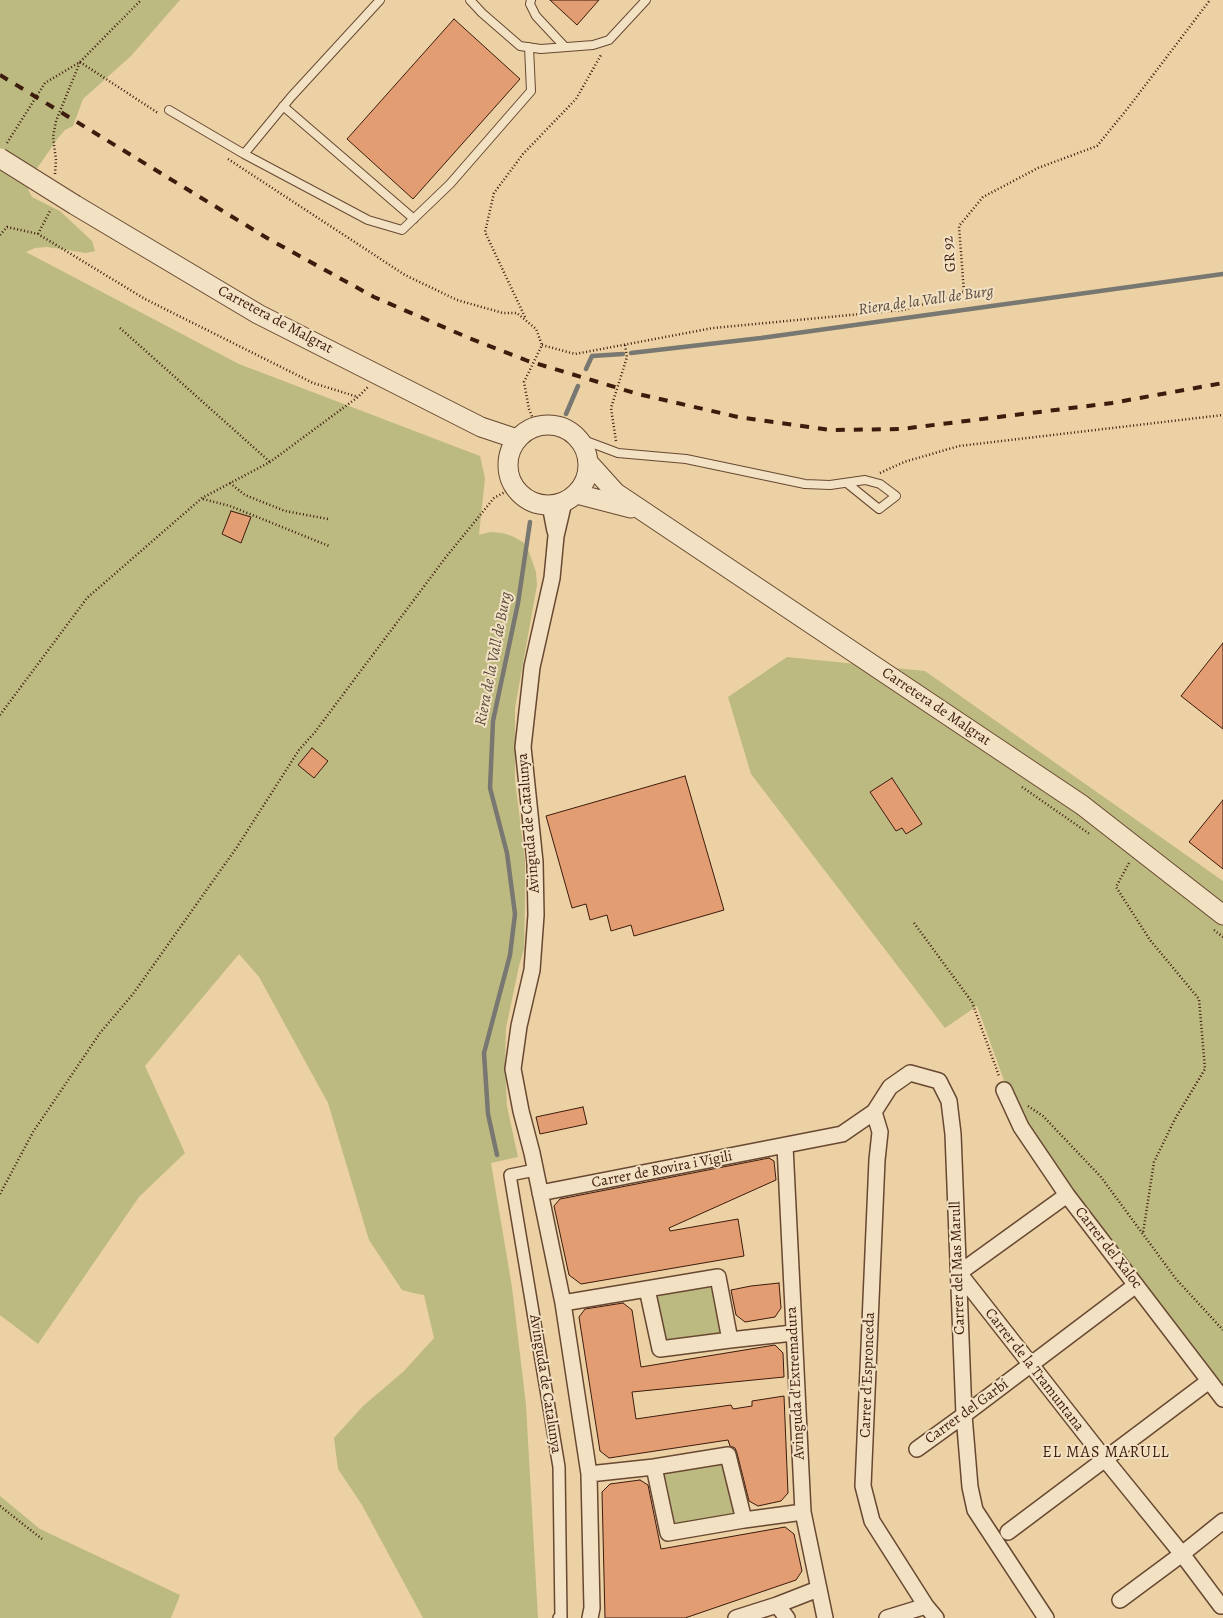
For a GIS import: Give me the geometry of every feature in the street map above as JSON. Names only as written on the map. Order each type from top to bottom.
[{"type":"street","name":"Carretera de Malgrat","points":[[2,152],[75,204],[258,314],[480,427],[517,439]]},
{"type":"street","points":[[549,424],[561,427],[578,438],[586,450],[588,462],[587,477],[564,500],[532,502],[514,487],[509,473],[508,458],[517,439],[526,431],[536,426],[549,424]]},
{"type":"street","name":"Carretera de Malgrat","points":[[480,427],[508,458]]},
{"type":"street","name":"Carretera de Malgrat","points":[[588,462],[616,493],[1082,805],[1215,919]]},
{"type":"street","name":"Carretera de Malgrat","points":[[564,500],[642,510]]},
{"type":"street","name":"Avinguda de Catalunya","points":[[564,500],[556,536],[552,578],[532,667],[523,747],[535,862],[536,915],[532,970],[519,1026],[513,1069],[563,1303],[589,1474],[592,1608],[590,1618]]},
{"type":"street","name":"Carrer del Mas Marull","points":[[785,1146],[842,1134],[874,1112],[890,1087],[910,1073],[938,1081],[949,1102],[953,1134],[964,1415],[970,1487],[976,1510],[1046,1618]]},
{"type":"street","name":"Carrer del Xaloc","points":[[1004,1090],[1021,1127],[1067,1195],[1223,1399]]},
{"type":"street","name":"Carrer d'Espronceda","points":[[874,1112],[880,1132],[877,1160],[863,1486],[872,1521],[926,1606],[936,1618]]},
{"type":"street","name":"Carrer de Rovira i Vigili","points":[[540,1193],[785,1146]]},
{"type":"street","name":"Avinguda d'Extremadura","points":[[785,1146],[803,1512],[825,1618]]},
{"type":"street","name":"Avinguda de Catalunya","points":[[535,1170],[510,1175],[559,1466],[561,1618],[559,1618]]},
{"type":"street","points":[[959,1274],[1067,1195]]},
{"type":"street","name":"Carrer de la Tramuntana","points":[[959,1274],[1030,1366],[1182,1554],[1221,1606]]},
{"type":"street","points":[[563,1303],[718,1277],[730,1340]]},
{"type":"street","name":"Carrer del Garbí","points":[[917,1449],[1136,1285]]},
{"type":"street","points":[[647,1289],[660,1349],[793,1333]]},
{"type":"street","points":[[1008,1532],[1104,1458],[1209,1381]]},
{"type":"street","points":[[589,1474],[654,1467],[728,1455],[744,1520]]},
{"type":"street","points":[[654,1467],[668,1534],[744,1520],[803,1512]]},
{"type":"street","points":[[1120,1600],[1223,1521]]},
{"type":"street","points":[[736,1618],[777,1606],[818,1589]]},
{"type":"street","points":[[777,1606],[787,1618]]},
{"type":"street","points":[[887,1618],[926,1606]]},
{"type":"lane","points":[[244,154],[283,106],[380,0]]},
{"type":"lane","points":[[470,0],[520,46],[541,49],[593,45],[609,40],[646,0]]},
{"type":"lane","points":[[531,0],[530,4],[536,16],[564,46]]},
{"type":"lane","points":[[166,113],[368,220],[402,230],[450,184],[531,91],[529,47]]},
{"type":"lane","points":[[283,106],[414,219]]},
{"type":"lane","points":[[578,438],[618,454],[686,459],[805,484],[848,484],[865,480],[880,484],[896,496],[880,509],[848,484]]},
{"type":"path","points":[[2,152],[46,83],[80,62],[141,0]]},
{"type":"path","name":"GR 92","points":[[542,345],[575,354],[713,328],[903,310],[964,292],[959,226],[983,197],[1038,168],[1097,146],[1210,0]]},
{"type":"path","points":[[526,320],[485,232],[494,193],[523,154],[576,99],[609,40]]},
{"type":"path","points":[[80,62],[166,113]]},
{"type":"path","points":[[55,175],[56,160],[53,137],[56,121],[80,62]]},
{"type":"path","points":[[222,155],[405,276],[457,300],[503,313],[517,313],[526,320],[536,329],[542,345],[524,382],[529,409],[536,426]]},
{"type":"path","points":[[38,234],[51,212],[52,203]]},
{"type":"path","points":[[0,235],[7,227],[38,234],[145,299],[313,383],[358,397]]},
{"type":"path","points":[[120,328],[270,462]]},
{"type":"path","points":[[618,454],[610,408],[627,357],[625,345]]},
{"type":"path","points":[[0,716],[87,598],[202,498],[270,462],[358,397],[368,387]]},
{"type":"path","points":[[865,480],[904,462],[959,446],[1223,415]]},
{"type":"path","points":[[230,483],[245,495],[284,511],[328,519]]},
{"type":"path","points":[[0,1194],[33,1132],[100,1034],[133,994],[237,847],[299,750],[315,732],[446,557],[494,498],[514,487]]},
{"type":"path","points":[[202,498],[230,506],[329,546]]},
{"type":"path","points":[[1019,784],[1098,840]]},
{"type":"path","points":[[1129,862],[1116,887],[1150,940],[1199,1000],[1205,1069],[1175,1119],[1154,1162],[1143,1233]]},
{"type":"path","points":[[1215,919],[1223,937]]},
{"type":"path","points":[[914,923],[972,1002],[1004,1090]]},
{"type":"path","points":[[1028,1105],[1043,1116],[1101,1177],[1176,1279],[1223,1330]]},
{"type":"path","points":[[0,1506],[42,1539]]},
{"type":"shaded area","points":[[0,0],[180,0],[131,56],[83,99],[73,126],[65,130],[58,138],[36,170],[28,189],[32,197],[60,211],[92,241],[95,251],[86,253],[47,247],[35,248],[26,252],[239,364],[480,456],[485,478],[479,535],[490,532],[502,533],[523,542],[529,552],[536,572],[537,585],[515,708],[515,780],[525,860],[524,949],[506,1028],[505,1063],[507,1106],[518,1157],[491,1163],[512,1287],[526,1405],[538,1618],[423,1618],[362,1505],[338,1469],[334,1438],[363,1406],[404,1371],[434,1338],[424,1295],[402,1290],[369,1240],[328,1103],[259,977],[239,954],[145,1066],[185,1153],[139,1197],[38,1344],[0,1315]]},
{"type":"shaded area","points":[[787,657],[925,671],[1223,881],[1223,1399],[1021,1127],[977,1006],[945,1028],[751,774],[728,697]]},
{"type":"shaded area","points":[[720,1282],[730,1340],[660,1351],[647,1289]]},
{"type":"shaded area","points":[[728,1455],[744,1520],[668,1533],[654,1467]]},
{"type":"shaded area","points":[[0,1496],[40,1529],[180,1595],[171,1618],[0,1618]]},
{"type":"building","points":[[550,0],[599,0],[577,25]]},
{"type":"building","points":[[454,19],[520,79],[413,199],[347,139]]},
{"type":"building","points":[[231,511],[251,517],[241,543],[222,534]]},
{"type":"building","points":[[1223,643],[1223,729],[1181,696]]},
{"type":"building","points":[[312,748],[328,761],[314,778],[298,765]]},
{"type":"building","points":[[685,776],[724,910],[634,936],[631,925],[611,931],[607,915],[590,920],[586,904],[572,908],[546,816]]},
{"type":"building","points":[[892,778],[922,824],[906,834],[902,828],[896,831],[870,792]]},
{"type":"building","points":[[1223,800],[1223,869],[1189,842]]},
{"type":"building","points":[[583,1107],[587,1124],[540,1134],[536,1117]]},
{"type":"building","points":[[769,1158],[774,1161],[776,1180],[669,1228],[670,1231],[738,1219],[744,1256],[581,1284],[569,1275],[554,1206],[560,1199]]},
{"type":"building","points":[[779,1283],[781,1308],[775,1317],[745,1322],[736,1315],[731,1290]]},
{"type":"building","points":[[623,1303],[632,1310],[641,1367],[775,1345],[783,1353],[784,1377],[632,1392],[636,1419],[731,1405],[733,1409],[752,1406],[752,1401],[784,1396],[788,1493],[781,1501],[758,1506],[749,1501],[737,1453],[735,1448],[730,1446],[728,1440],[609,1458],[600,1451],[579,1317],[585,1309]]},
{"type":"building","points":[[640,1480],[648,1485],[661,1549],[785,1527],[794,1534],[802,1571],[796,1580],[685,1618],[605,1618],[602,1492],[610,1484]]},
{"type":"waterway","name":"Riera de la Vall de Burg","points":[[631,353],[761,338],[1223,274]]},
{"type":"waterway","name":"Riera de la Vall de Burg","points":[[586,369],[592,356],[623,354]]},
{"type":"waterway","name":"Riera de la Vall de Burg","points":[[566,414],[578,386]]},
{"type":"waterway","name":"Riera de la Vall de Burg","points":[[497,1155],[488,1114],[484,1053],[510,955],[515,914],[507,853],[490,788],[493,721],[518,603],[530,522]]},
{"type":"railway","points":[[0,75],[267,238],[374,297],[528,361],[638,394],[738,417],[830,430],[901,429],[1112,403],[1223,383]]},
{"type":"district","name":"EL MAS MARULL","points":[[1106,1453]]}]
